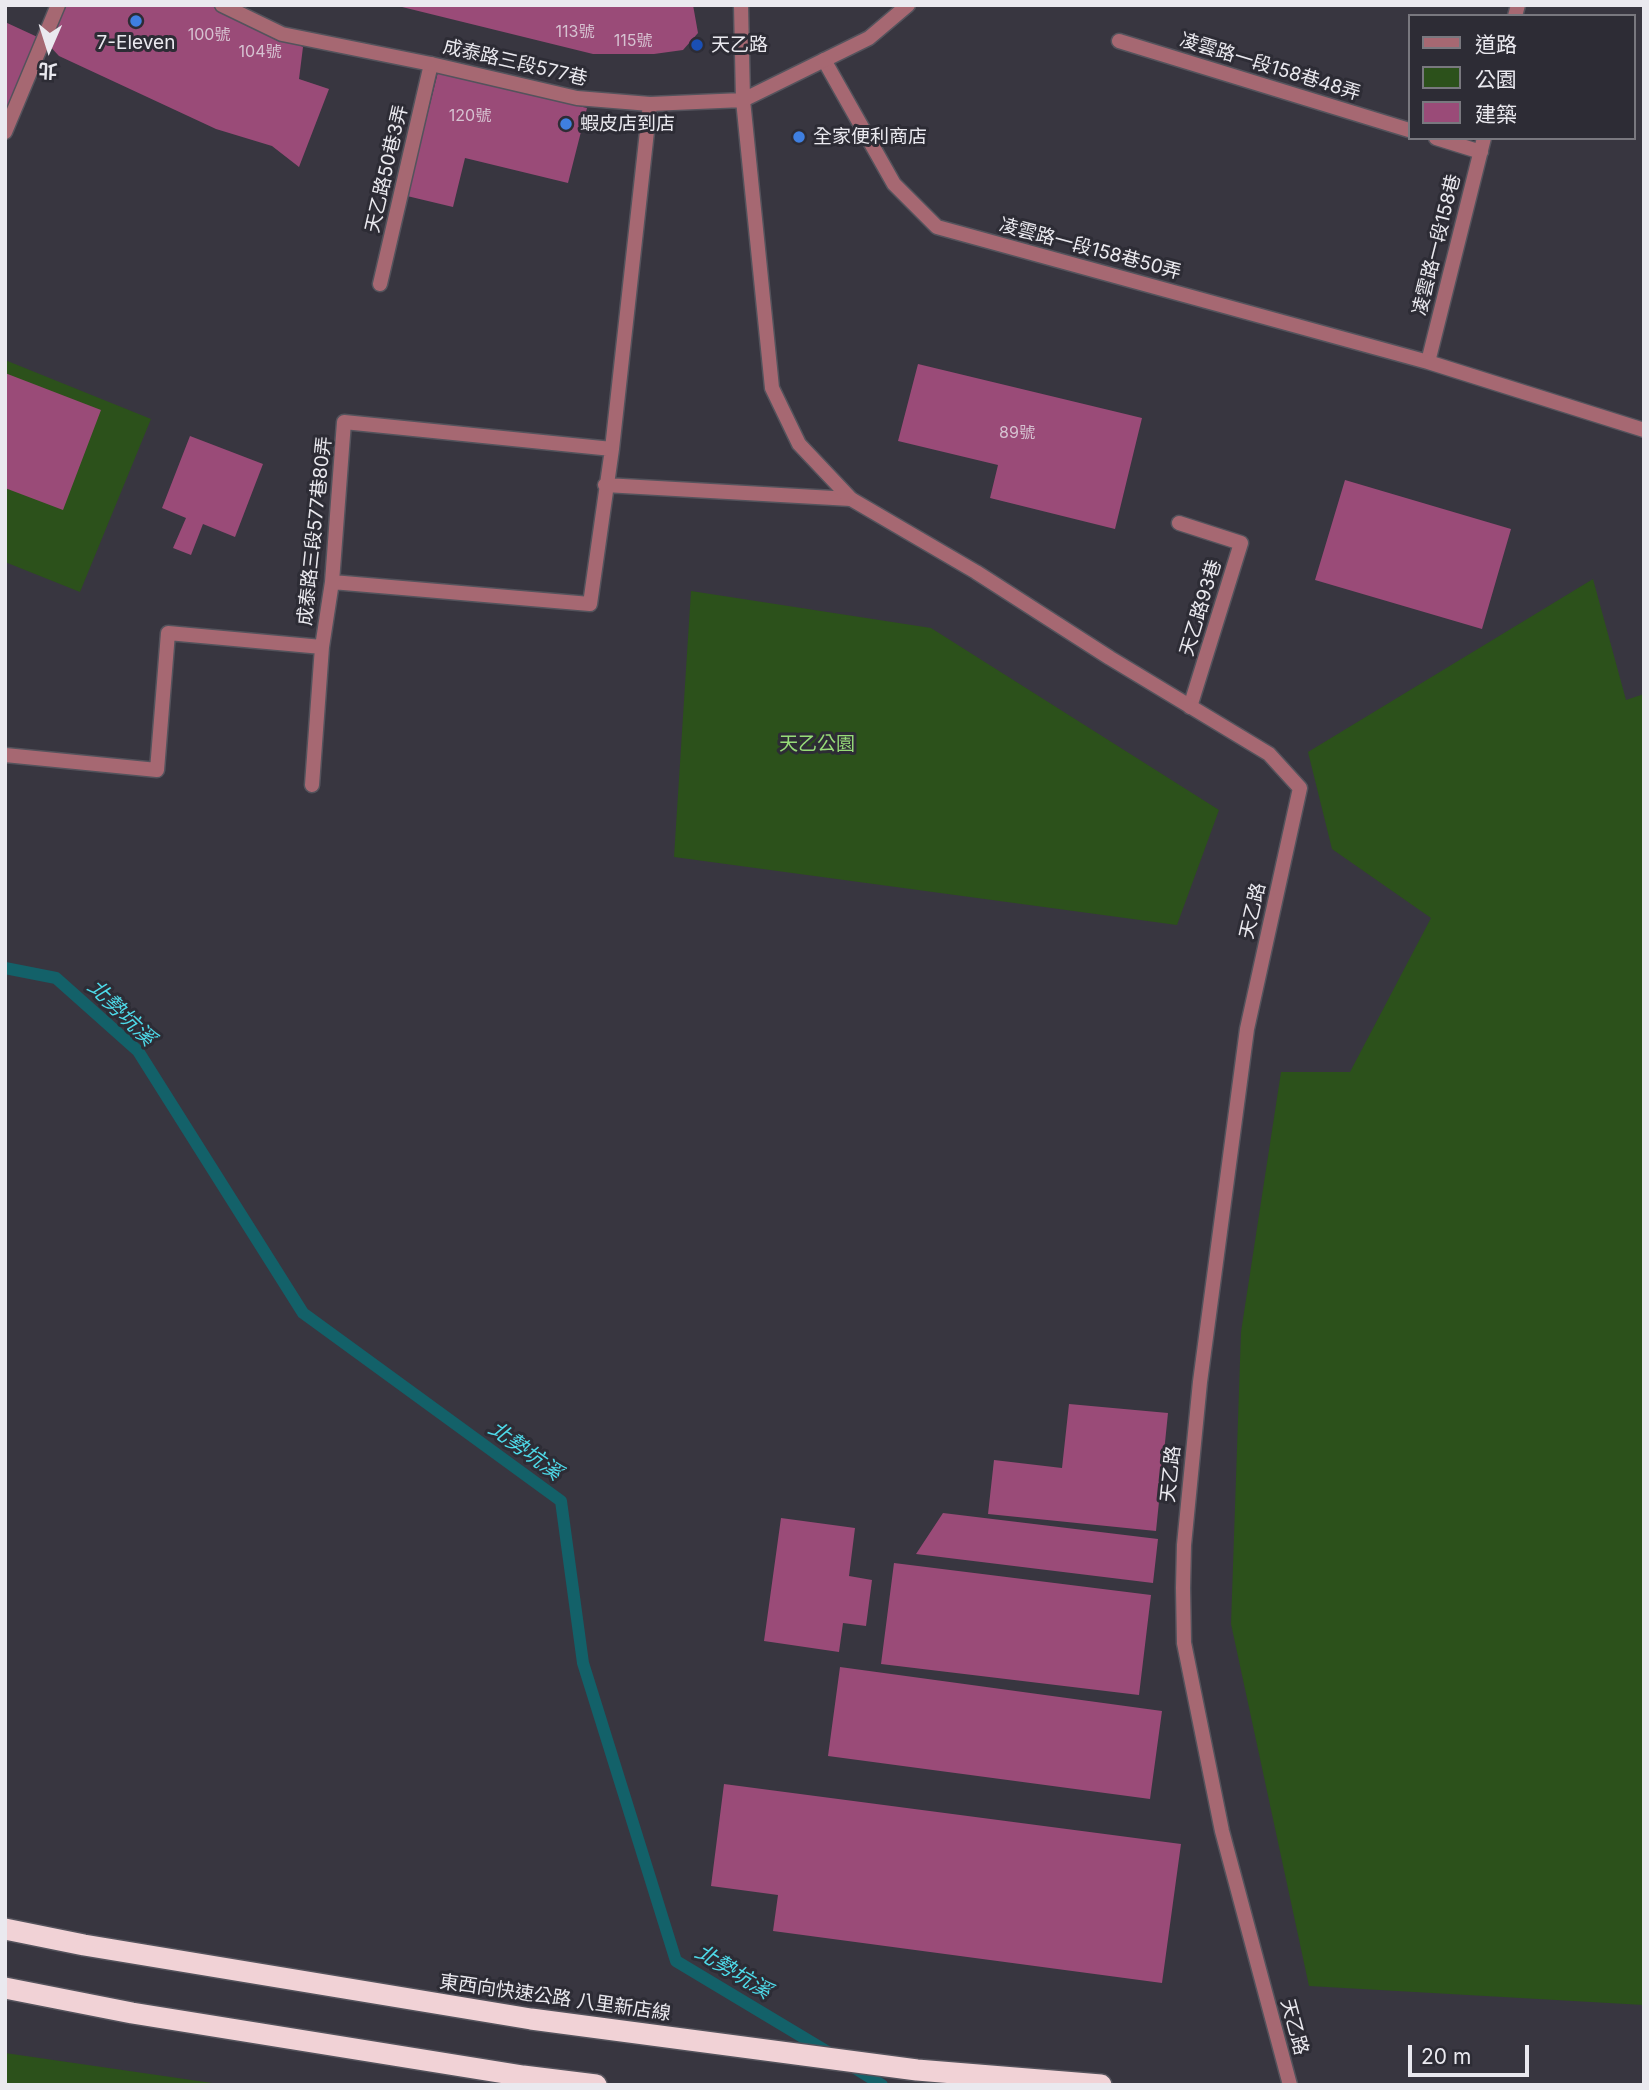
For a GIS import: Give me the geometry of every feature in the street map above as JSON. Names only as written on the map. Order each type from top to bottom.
[{"type":"highway","name":"東西向快速公路 八里新店線","points":[[5,1929],[84,1945],[531,2019],[917,2070],[1101,2085]]},
{"type":"highway","points":[[5,1988],[145,2015],[523,2076],[596,2085]]},
{"type":"street","points":[[5,132],[9,115],[58,5]]},
{"type":"street","name":"成泰路三段577巷","points":[[222,5],[282,34],[431,64],[577,99],[650,104],[743,100],[869,38],[908,5]]},
{"type":"street","name":"天乙路","points":[[741,5],[743,100],[772,388],[799,444],[851,499],[975,572],[1269,754],[1300,788],[1247,1029],[1200,1382],[1184,1545],[1184,1643],[1222,1831],[1290,2085]]},
{"type":"street","name":"凌雲路一段158巷48弄","points":[[1119,41],[1408,130]]},
{"type":"street","name":"凌雲路一段158巷50弄","points":[[824,60],[894,184],[937,227],[1428,362],[1644,430]]},
{"type":"street","name":"天乙路50巷3弄","points":[[380,284],[431,64]]},
{"type":"street","points":[[332,582],[590,604],[611,449],[650,104]]},
{"type":"street","points":[[1449,140],[1483,145]]},
{"type":"street","name":"凌雲路一段158巷","points":[[1428,362],[1483,145]]},
{"type":"street","name":"成泰路三段577巷80弄","points":[[5,755],[158,770],[168,633],[322,647],[332,582],[344,422],[611,449]]},
{"type":"street","points":[[605,485],[851,499]]},
{"type":"street","name":"天乙路93巷","points":[[1179,523],[1241,543],[1191,706]]},
{"type":"street","points":[[312,785],[322,647]]},
{"type":"green space","points":[[5,360],[151,419],[80,592],[5,562]]},
{"type":"green space","points":[[1593,579],[1626,700],[1644,694],[1644,2005],[1309,1986],[1231,1624],[1241,1332],[1281,1072],[1350,1072],[1431,918],[1332,849],[1308,752]]},
{"type":"green space","name":"天乙公園","points":[[691,591],[931,628],[1219,810],[1177,925],[674,857]]},
{"type":"green space","points":[[5,2053],[226,2085],[5,2085]]},
{"type":"building","points":[[58,5],[227,5],[303,47],[299,79],[329,89],[299,167],[272,146],[216,129],[59,56],[44,40]]},
{"type":"building","points":[[394,5],[693,5],[698,33],[683,50],[654,54],[593,54]]},
{"type":"building","points":[[5,22],[44,40],[5,113]]},
{"type":"building","points":[[438,72],[587,108],[568,183],[465,158],[453,207],[407,196]]},
{"type":"building","points":[[918,364],[1142,418],[1115,529],[990,498],[998,465],[898,441]]},
{"type":"building","points":[[5,373],[101,410],[63,510],[5,488]]},
{"type":"building","points":[[190,436],[263,464],[235,537],[203,524],[191,555],[173,548],[186,518],[162,508]]},
{"type":"building","points":[[1345,480],[1511,529],[1482,629],[1315,580]]},
{"type":"building","points":[[1069,1404],[1168,1413],[1156,1531],[988,1514],[994,1460],[1062,1468]]},
{"type":"building","points":[[943,1513],[1158,1539],[1153,1583],[916,1554]]},
{"type":"building","points":[[781,1518],[855,1528],[849,1576],[872,1580],[866,1626],[843,1623],[839,1652],[764,1641]]},
{"type":"building","points":[[894,1563],[1151,1595],[1139,1695],[881,1664]]},
{"type":"building","points":[[840,1667],[1162,1711],[1150,1799],[828,1756]]},
{"type":"building","points":[[724,1784],[1181,1844],[1162,1983],[773,1931],[778,1895],[711,1886]]},
{"type":"waterway","name":"北勢坑溪","points":[[5,968],[56,978],[138,1051],[303,1313],[561,1501],[583,1663],[676,1961],[831,2054]]},
{"type":"waterway","name":"北勢坑溪","points":[[850,2065],[882,2085]]},
{"type":"place","name":"7-Eleven","points":[[136,21]]},
{"type":"place","name":"天乙路","points":[[697,45]]},
{"type":"place","name":"蝦皮店到店","points":[[566,124]]},
{"type":"place","name":"全家便利商店","points":[[799,137]]}]
